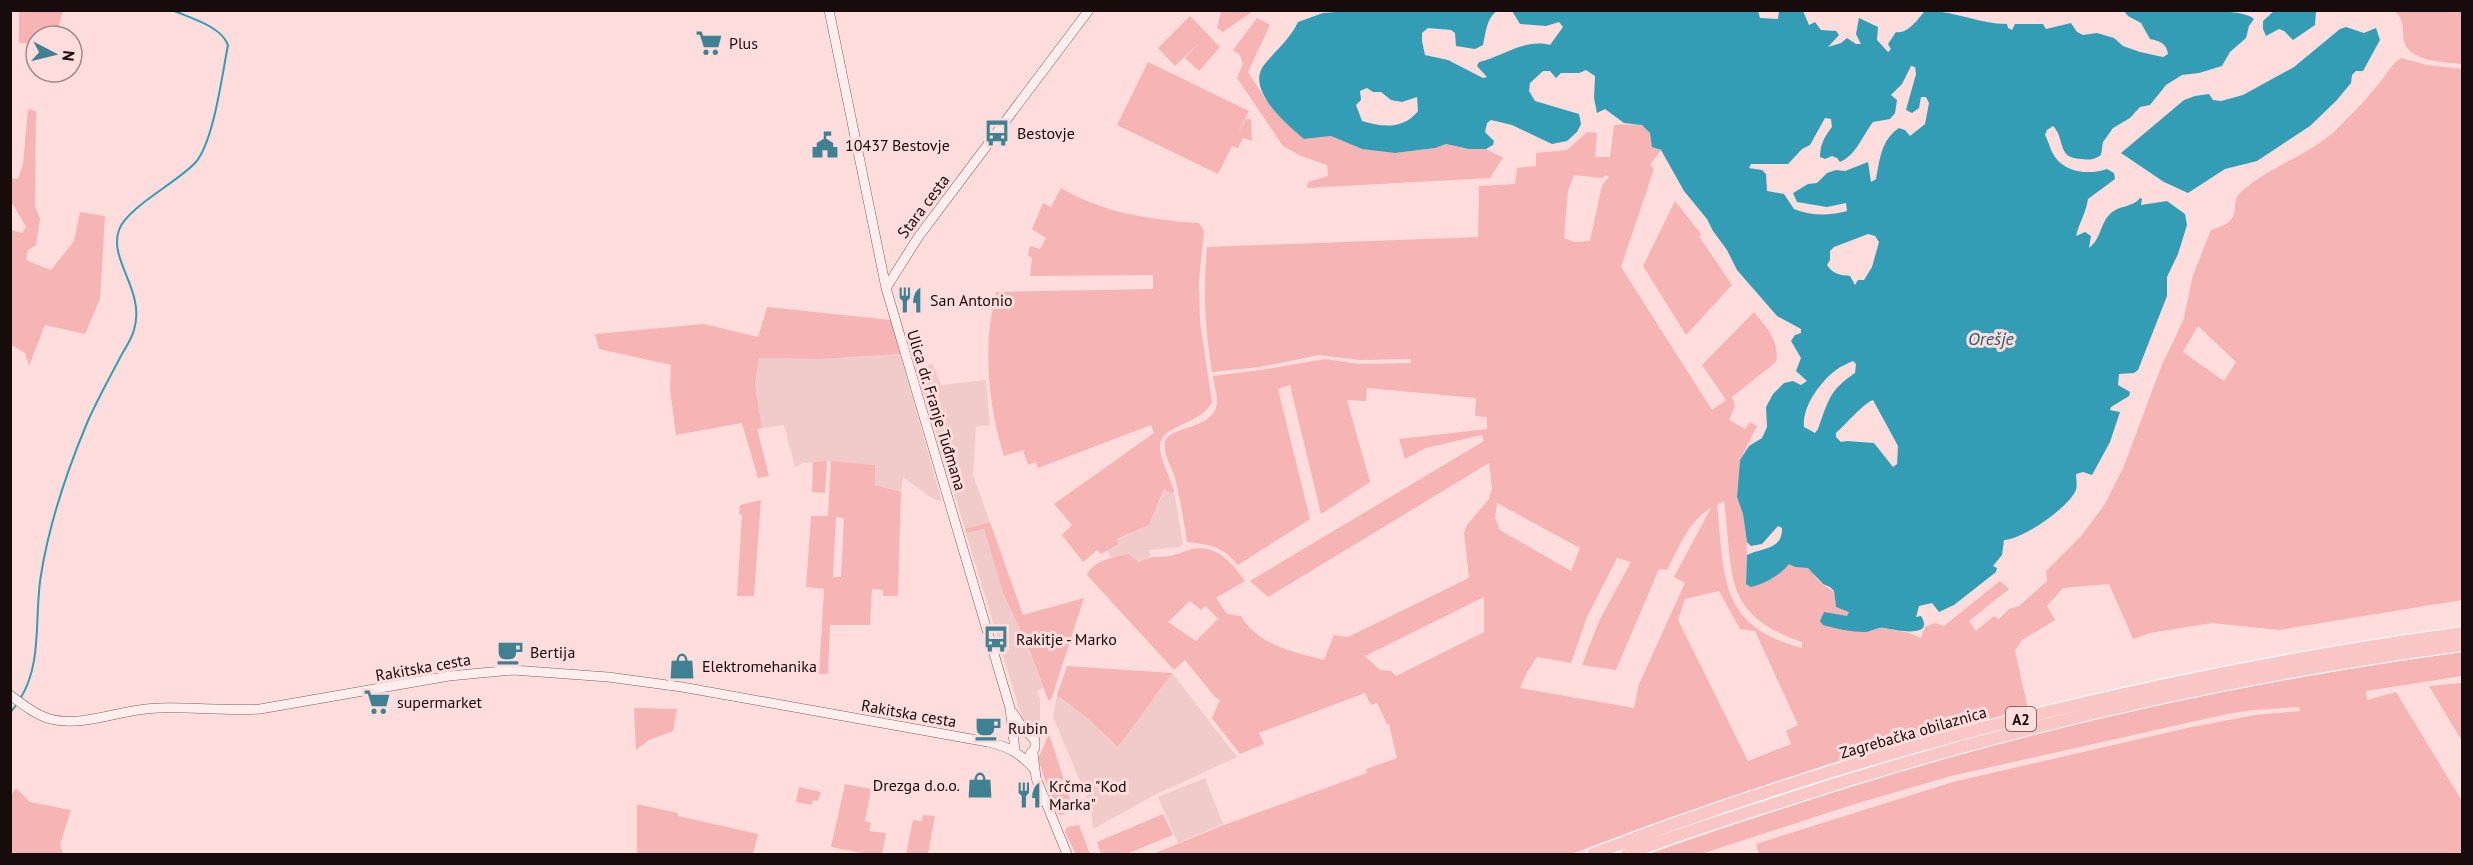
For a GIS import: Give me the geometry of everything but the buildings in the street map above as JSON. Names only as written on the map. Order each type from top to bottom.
[{"type":"highway","name":"Zagrebačka obilaznica","points":[[1593,855],[1674,824],[1839,769],[1994,726],[2090,702],[2247,668],[2463,633]]},
{"type":"highway","name":"Zagrebačka obilaznica","points":[[1627,855],[1840,782],[2008,735],[2228,684],[2463,645]]},
{"type":"main road","name":"Ulica dr. Franje Tuđmana","points":[[830,10],[886,288],[1010,708],[1014,738]]},
{"type":"main road","name":"Stara cesta","points":[[886,288],[919,237],[1089,10]]},
{"type":"main road","name":"Rakitska cesta","points":[[12,696],[49,719],[82,720],[158,708],[228,711],[260,709],[449,676],[513,670],[597,676],[682,687],[988,742],[1019,753]]},
{"type":"main road","name":"Ulica dr. Franje Tuđmana","points":[[1010,708],[1027,732]]},
{"type":"main road","points":[[1034,769],[1019,753],[1014,738],[1021,733],[1027,732],[1035,740],[1034,769],[1067,855]]},
{"type":"main road","name":"Rakitska cesta","points":[[988,742],[1014,738]]},
{"type":"main road","points":[[1019,753],[1033,752]]},
{"type":"shaded area","points":[[1221,10],[1253,11],[1223,32],[1217,28]]},
{"type":"shaded area","points":[[19,11],[63,11],[59,24],[24,24],[24,43],[19,43]]},
{"type":"shaded area","points":[[2394,11],[2462,11],[2462,64],[2428,60],[2413,53],[2407,48],[2401,21]]},
{"type":"shaded area","points":[[1190,16],[1220,47],[1199,71],[1185,58],[1199,43],[1175,66],[1158,48]]},
{"type":"shaded area","points":[[1257,18],[1270,25],[1248,72],[1266,100],[1304,139],[1331,136],[1362,149],[1395,153],[1435,148],[1446,144],[1469,149],[1486,149],[1503,158],[1490,178],[1307,188],[1308,182],[1328,176],[1327,165],[1301,156],[1283,146],[1237,78],[1243,64],[1240,55],[1233,50]]},
{"type":"shaded area","points":[[2401,58],[2427,65],[2462,69],[2462,600],[2279,630],[2212,623],[2150,633],[2133,639],[2109,584],[2063,588],[2047,606],[2055,620],[2022,640],[2015,651],[2028,709],[1847,758],[1663,820],[1571,854],[1153,854],[1224,825],[1367,773],[1366,769],[1397,758],[1389,724],[1377,703],[1371,705],[1365,693],[1259,733],[1264,744],[1240,754],[1212,718],[1220,700],[1185,660],[1174,670],[1087,575],[1090,570],[1099,563],[1117,556],[1129,554],[1138,562],[1192,549],[1209,549],[1223,556],[1245,581],[1216,598],[1227,614],[1241,616],[1248,626],[1267,641],[1324,660],[1334,635],[1348,637],[1469,578],[1464,533],[1467,525],[1489,499],[1492,488],[1489,463],[1268,597],[1250,581],[1484,441],[1482,435],[1426,448],[1405,459],[1399,439],[1487,429],[1487,417],[1475,416],[1476,398],[1367,388],[1366,401],[1347,400],[1370,482],[1321,514],[1290,385],[1278,389],[1310,519],[1238,565],[1221,550],[1187,542],[1177,486],[1166,456],[1165,443],[1174,433],[1208,419],[1214,412],[1217,403],[1213,376],[1325,359],[1359,364],[1411,363],[1411,359],[1360,360],[1319,355],[1260,367],[1212,372],[1205,310],[1207,247],[1478,237],[1479,186],[1515,184],[1517,168],[1536,166],[1536,153],[1567,150],[1587,132],[1597,133],[1595,157],[1610,157],[1614,125],[1642,124],[1650,133],[1657,150],[1661,150],[1650,165],[1654,169],[1621,267],[1712,410],[1726,400],[1702,365],[1754,312],[1771,335],[1776,348],[1776,362],[1732,397],[1735,406],[1729,420],[1745,429],[1750,422],[1757,426],[1740,460],[1737,497],[1743,514],[1747,542],[1746,584],[1771,579],[1789,563],[1808,568],[1820,582],[1833,591],[1835,604],[1850,612],[1848,616],[1874,629],[1883,628],[1921,638],[1925,627],[1935,623],[1944,626],[2000,581],[2009,589],[1969,621],[1976,631],[1994,616],[1999,619],[2009,609],[2019,606],[2047,581],[2046,571],[2081,536],[2105,504],[2124,466],[2161,367],[2183,321],[2193,275],[2211,230],[2229,222],[2233,217],[2238,196],[2253,182],[2313,147],[2336,130]],"holes":[[[1574,175],[1602,178],[1606,175],[1609,177],[1602,185],[1590,241],[1575,242],[1564,238],[1568,191]],[[2198,326],[2236,362],[2224,381],[2183,352]],[[1724,501],[1731,570],[1744,604],[1757,618],[1776,631],[1802,642],[1802,648],[1774,638],[1754,626],[1740,612],[1725,575],[1717,505]],[[1497,503],[1580,548],[1571,571],[1500,530],[1495,518]],[[1711,508],[1674,577],[1685,583],[1639,684],[1634,708],[1520,688],[1537,657],[1571,663],[1587,617],[1617,558],[1631,562],[1599,621],[1582,665],[1616,670],[1659,569],[1667,570],[1696,520]],[[1719,591],[1740,629],[1755,631],[1798,725],[1786,731],[1791,744],[1748,761],[1678,620],[1685,599]],[[1484,597],[1484,632],[1396,676],[1391,671],[1380,670],[1365,656]],[[1190,601],[1201,610],[1206,606],[1218,619],[1196,641],[1168,622]]]},
{"type":"shaded area","points":[[1148,62],[1249,111],[1238,133],[1246,119],[1251,119],[1252,141],[1243,138],[1238,148],[1232,146],[1218,174],[1117,125]]},
{"type":"shaded area","points":[[28,109],[36,111],[35,206],[40,219],[36,245],[28,250],[26,260],[51,270],[74,241],[80,212],[105,216],[100,299],[85,334],[45,325],[29,366],[25,353],[10,344],[11,230],[22,233],[26,227],[11,201],[11,178],[18,179],[23,164]]},
{"type":"shaded area","points":[[1061,188],[1093,204],[1128,214],[1199,223],[1204,231],[1199,280],[1200,322],[1212,402],[1207,410],[1174,428],[1162,439],[1160,446],[1162,457],[1174,491],[1171,493],[1164,489],[1149,525],[1117,539],[1118,544],[1101,554],[1097,550],[1083,562],[1062,535],[1072,525],[1054,504],[1154,433],[1151,425],[1038,468],[1036,462],[1028,465],[1023,450],[1004,456],[993,411],[988,365],[990,329],[996,292],[1153,289],[1153,275],[1030,276],[1032,258],[1028,255],[1030,246],[1040,249],[1046,238],[1032,229],[1043,203],[1051,207]]},
{"type":"shaded area","points":[[1675,201],[1701,234],[1699,236],[1732,285],[1686,335],[1643,266]]},
{"type":"shaded area","points":[[767,307],[891,320],[900,354],[820,359],[759,358],[755,385],[762,428],[757,429],[769,476],[758,478],[742,423],[676,435],[670,390],[671,365],[599,349],[595,334],[704,324],[758,337]]},
{"type":"shaded area","points":[[900,354],[942,502],[930,497],[903,477],[901,492],[875,485],[875,465],[827,461],[804,463],[795,467],[784,425],[762,428],[755,385],[759,358],[820,359]]},
{"type":"shaded area","points":[[933,364],[941,385],[986,380],[990,425],[976,427],[973,475],[990,522],[965,529],[916,368]]},
{"type":"shaded area","points":[[827,461],[825,493],[812,492],[813,462]]},
{"type":"shaded area","points":[[831,461],[875,465],[875,485],[901,492],[898,596],[883,596],[883,590],[872,589],[870,625],[830,625],[828,674],[819,674],[824,589],[806,587],[811,516],[828,516]],"holes":[[[836,517],[844,518],[841,577],[833,577]]]},
{"type":"shaded area","points":[[1165,489],[1171,493],[1174,491],[1183,543],[1180,547],[1149,550],[1151,556],[1137,562],[1129,554],[1111,558],[1107,550],[1118,544],[1117,540],[1149,525]]},
{"type":"shaded area","points":[[761,500],[754,596],[737,596],[742,515],[739,514],[740,505]]},
{"type":"shaded area","points":[[990,522],[1023,615],[1084,598],[1051,700],[1048,700],[1028,646],[1003,593],[984,529],[966,533],[965,529]]},
{"type":"shaded area","points":[[984,529],[1003,593],[1028,646],[1043,688],[1037,691],[1040,699],[1040,720],[1036,725],[1027,726],[1023,721],[966,533]]},
{"type":"shaded area","points":[[2462,652],[2462,676],[2366,691],[2367,700],[2396,692],[2462,801],[2462,854],[1759,854],[1756,844],[1953,782],[2187,728],[2255,715],[2300,711],[2299,707],[2227,714],[1951,776],[1858,803],[1701,854],[1649,854],[1862,784],[2063,727],[2263,684]]},
{"type":"shaded area","points":[[1067,666],[1172,673],[1118,747],[1086,717],[1057,695]]},
{"type":"shaded area","points":[[1172,673],[1237,757],[1155,795],[1093,829],[1091,807],[1053,717],[1057,695],[1086,717],[1118,747]]},
{"type":"shaded area","points":[[2462,683],[2462,741],[2429,686]]},
{"type":"shaded area","points":[[634,708],[677,709],[673,731],[649,740],[636,750]]},
{"type":"shaded area","points":[[1049,734],[1074,811],[1060,815],[1056,812],[1038,759]]},
{"type":"shaded area","points":[[1205,778],[1223,824],[1178,843],[1158,797]]},
{"type":"shaded area","points":[[845,784],[871,789],[865,821],[871,823],[869,831],[886,833],[882,854],[868,854],[831,847]]},
{"type":"shaded area","points":[[799,787],[821,792],[818,801],[813,800],[812,805],[796,802]]},
{"type":"shaded area","points":[[16,788],[30,802],[71,810],[60,845],[63,854],[11,854],[11,796]]},
{"type":"shaded area","points":[[637,804],[758,834],[753,854],[637,854]]},
{"type":"shaded area","points":[[1163,814],[1173,835],[1126,854],[1101,854],[1097,842]]},
{"type":"shaded area","points":[[923,815],[935,816],[928,854],[906,854],[913,820],[922,821]]},
{"type":"shaded area","points":[[1079,825],[1090,854],[1076,854],[1065,832],[1067,827]]},
{"type":"water","name":"Orešje","points":[[1363,10],[1497,11],[1489,22],[1483,45],[1475,49],[1456,46],[1455,33],[1451,30],[1428,28],[1422,33],[1425,55],[1448,60],[1483,78],[1487,77],[1477,66],[1479,62],[1523,46],[1550,45],[1563,27],[1559,22],[1546,26],[1520,24],[1512,11],[1758,10],[1760,18],[1778,19],[1779,11],[1803,11],[1809,25],[1815,22],[1821,30],[1836,31],[1839,35],[1828,47],[1841,43],[1847,38],[1856,44],[1861,44],[1856,34],[1859,18],[1878,27],[1877,40],[1888,52],[1891,49],[1888,44],[1896,32],[1908,29],[1925,11],[1936,11],[1986,22],[2007,24],[2012,30],[2015,24],[2043,24],[2046,29],[2071,23],[2077,32],[2083,35],[2097,33],[2114,38],[2123,46],[2163,57],[2168,54],[2164,45],[2150,39],[2141,23],[2124,11],[2214,10],[2233,12],[2254,19],[2249,26],[2246,38],[2230,52],[2222,66],[2182,75],[2166,85],[2150,105],[2140,107],[2130,118],[2113,128],[2103,142],[2101,155],[2098,157],[2088,160],[2068,156],[2053,126],[2047,130],[2045,135],[2052,152],[2065,166],[2086,172],[2107,169],[2114,173],[2115,179],[2088,199],[2076,236],[2085,232],[2091,236],[2089,248],[2110,214],[2140,198],[2142,199],[2141,205],[2167,201],[2185,214],[2187,225],[2178,254],[2167,277],[2167,296],[2138,370],[2134,373],[2119,374],[2118,385],[2130,392],[2129,396],[2111,407],[2110,410],[2120,412],[2110,442],[2092,475],[2083,472],[2076,474],[2076,490],[2063,507],[2032,529],[2012,539],[2004,540],[2002,555],[1993,566],[1997,568],[1996,572],[1954,605],[1939,612],[1932,603],[1919,606],[1916,617],[1921,616],[1924,623],[1923,628],[1918,631],[1903,631],[1881,628],[1865,632],[1823,625],[1820,621],[1824,612],[1847,616],[1849,612],[1836,607],[1834,591],[1823,584],[1808,568],[1789,564],[1767,581],[1751,587],[1746,584],[1747,555],[1770,547],[1779,541],[1782,528],[1778,526],[1762,544],[1751,546],[1747,542],[1743,514],[1737,497],[1740,460],[1749,446],[1762,438],[1767,427],[1766,407],[1773,394],[1784,383],[1793,381],[1801,385],[1807,381],[1796,371],[1801,358],[1791,341],[1795,335],[1801,333],[1801,329],[1777,316],[1737,270],[1707,219],[1684,191],[1661,150],[1652,147],[1650,133],[1642,125],[1624,123],[1605,109],[1597,113],[1594,98],[1595,76],[1586,70],[1579,73],[1561,73],[1556,78],[1550,71],[1543,71],[1530,83],[1529,91],[1535,101],[1579,114],[1581,124],[1577,132],[1567,141],[1552,144],[1512,125],[1491,120],[1487,123],[1485,132],[1494,141],[1493,145],[1486,149],[1469,149],[1446,144],[1435,148],[1395,153],[1362,149],[1331,136],[1304,139],[1271,106],[1260,85],[1260,74],[1264,65],[1287,39],[1298,22],[1323,13]],"holes":[[[1911,66],[1915,67],[1916,74],[1906,110],[1912,113],[1919,108],[1921,97],[1926,97],[1929,103],[1925,124],[1910,136],[1905,130],[1899,128],[1888,138],[1882,150],[1876,179],[1871,182],[1868,162],[1845,171],[1836,170],[1827,173],[1817,183],[1808,184],[1793,193],[1797,202],[1827,207],[1846,203],[1847,211],[1820,214],[1794,209],[1784,194],[1767,191],[1766,174],[1762,170],[1749,168],[1751,164],[1788,164],[1802,149],[1810,145],[1825,118],[1831,119],[1832,127],[1823,140],[1820,157],[1825,159],[1832,156],[1840,162],[1846,159],[1855,150],[1873,122],[1890,119],[1895,113],[1897,100],[1891,95],[1902,84]],[[1367,88],[1373,92],[1381,92],[1391,100],[1402,102],[1417,97],[1418,111],[1399,124],[1377,125],[1362,121],[1356,105],[1361,100],[1360,91]],[[1868,234],[1875,236],[1879,242],[1872,267],[1864,280],[1858,280],[1855,285],[1850,276],[1837,274],[1827,265],[1830,260],[1830,251],[1834,247]],[[1853,361],[1856,364],[1855,373],[1835,391],[1815,433],[1804,427],[1809,403],[1824,381],[1842,366]],[[1873,400],[1898,446],[1897,464],[1893,467],[1874,443],[1841,442],[1836,437],[1836,433]]]},
{"type":"water","points":[[2275,10],[2316,11],[2315,25],[2293,40],[2279,29],[2266,36],[2263,21]]},
{"type":"water","points":[[2346,27],[2364,33],[2376,28],[2380,40],[2363,71],[2356,71],[2352,75],[2351,83],[2310,126],[2257,161],[2225,169],[2188,193],[2164,182],[2121,153],[2184,100],[2209,94],[2213,100],[2221,101],[2243,95],[2294,67],[2340,29]]},
{"type":"waterway","points":[[20,699],[32,670],[41,575],[60,498],[87,423],[134,330],[135,302],[118,253],[119,230],[131,213],[196,162],[208,139],[216,106],[228,45],[224,38],[212,28],[172,10]]},
{"type":"waterway","points":[[10,713],[17,704]]},
{"type":"place","name":"Plus","points":[[709,43]]},
{"type":"place","name":"Bestovje","points":[[997,133]]},
{"type":"place","name":"10437 Bestovje","points":[[825,145]]},
{"type":"place","name":"San Antonio","points":[[910,300]]},
{"type":"place","name":"Rakitje - Marko","points":[[996,639]]},
{"type":"place","name":"Bertija","points":[[510,652]]},
{"type":"place","name":"Elektromehanika","points":[[682,666]]},
{"type":"place","name":"supermarket","points":[[377,702]]},
{"type":"place","name":"Rubin","points":[[988,728]]},
{"type":"place","name":"Drezga d.o.o.","points":[[980,785]]},
{"type":"place","name":"Krčma \"Kod Marka\"","points":[[1029,795]]}]
